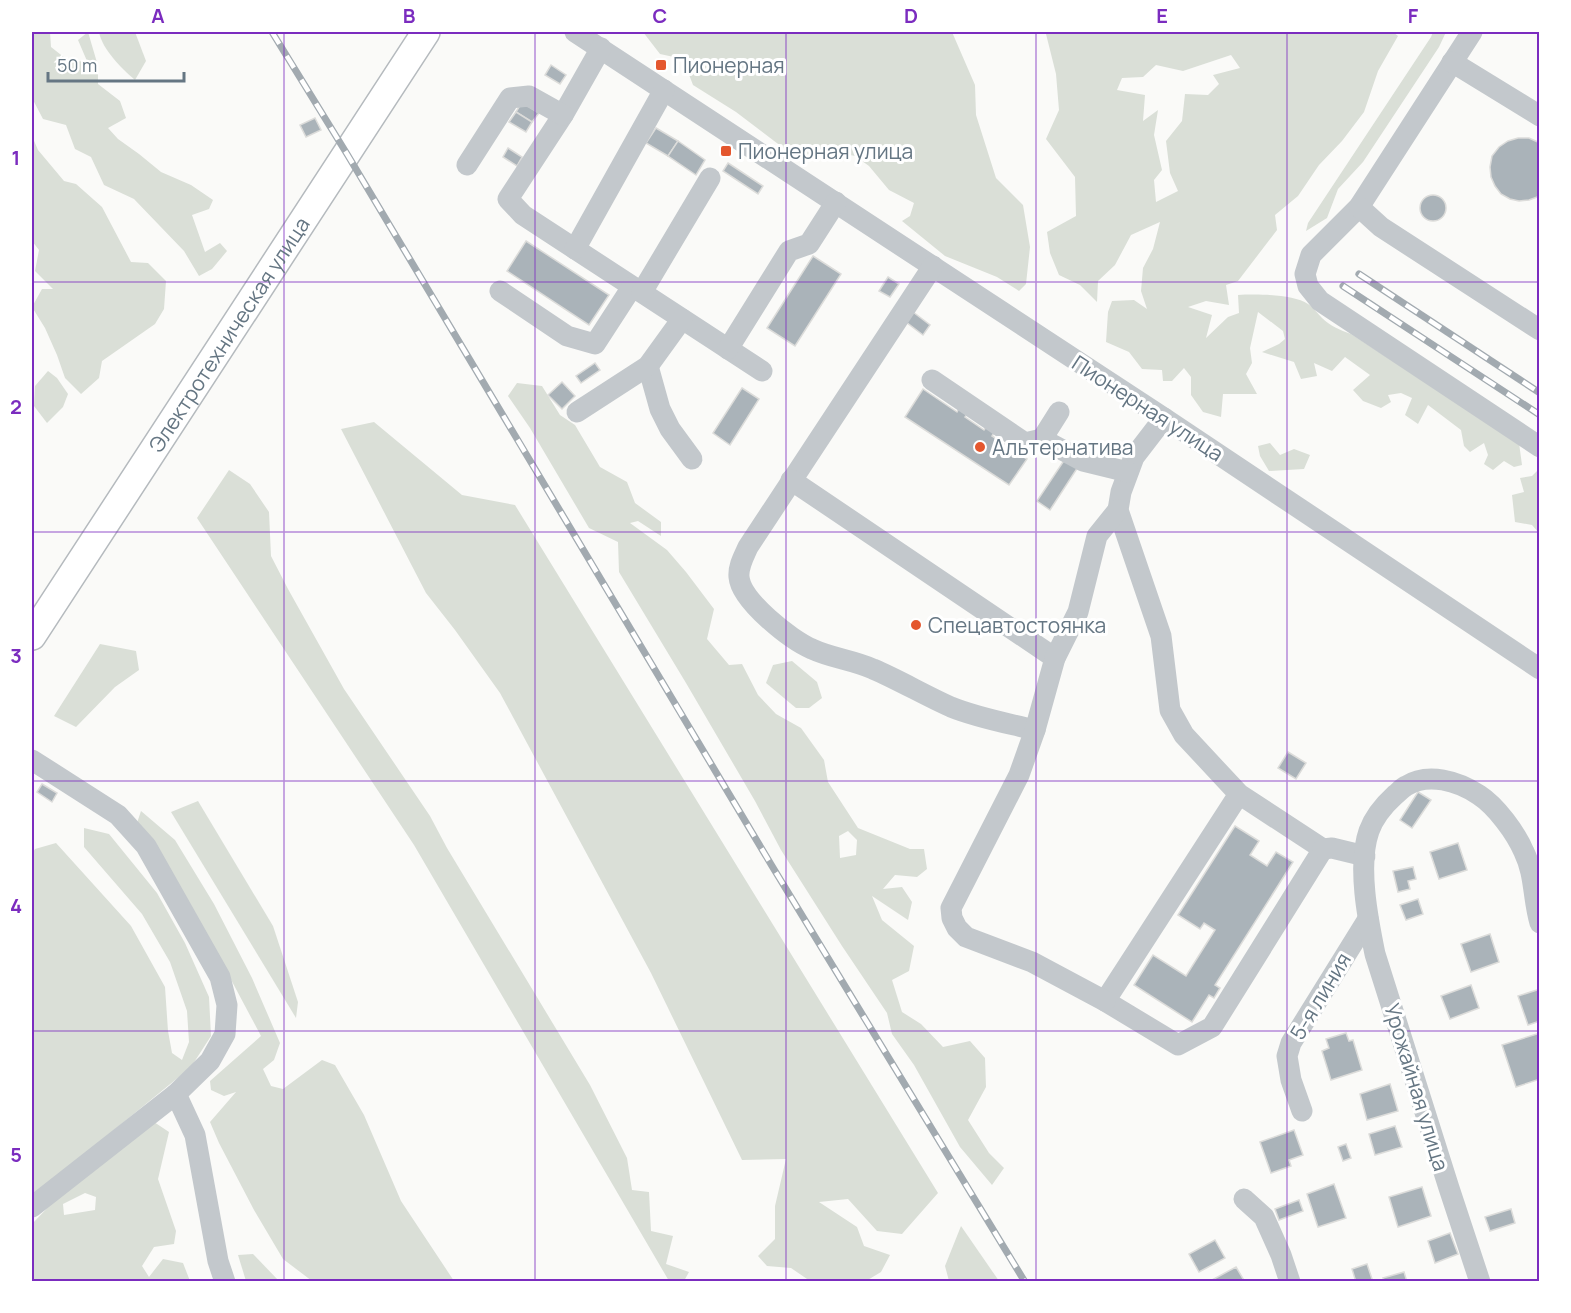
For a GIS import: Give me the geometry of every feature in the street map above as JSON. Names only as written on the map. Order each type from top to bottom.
[{"type":"main road","name":"Электротехническая улица","points":[[32,636],[426,32]]},
{"type":"street","name":"Пионерная улица","points":[[575,32],[1164,418],[1539,669]]},
{"type":"street","points":[[1472,32],[1359,207],[1311,255],[1305,274],[1308,286],[1320,302],[1539,447]]},
{"type":"street","points":[[600,48],[562,115],[508,199],[523,215],[762,371]]},
{"type":"street","points":[[1452,62],[1539,116]]},
{"type":"street","points":[[575,249],[664,90]]},
{"type":"street","points":[[467,165],[510,98],[529,96],[562,115]]},
{"type":"street","points":[[500,291],[567,336],[595,344],[637,290],[710,178]]},
{"type":"street","points":[[728,349],[789,251],[809,244],[836,202]]},
{"type":"street","points":[[1359,207],[1381,226],[1539,330]]},
{"type":"street","points":[[933,266],[748,547],[740,564],[739,577],[742,589],[754,604],[788,635],[812,650],[861,664],[953,708],[1035,730]]},
{"type":"street","points":[[577,412],[648,366],[681,318]]},
{"type":"street","points":[[648,366],[660,409],[670,429],[692,459]]},
{"type":"street","points":[[932,380],[1025,443],[1042,439],[1083,461],[1128,472]]},
{"type":"street","points":[[1042,439],[1059,412]]},
{"type":"street","points":[[1164,418],[1134,457],[1121,492],[1118,510],[1161,636],[1170,710],[1184,735],[1239,794],[1323,849],[1332,848],[1365,856]]},
{"type":"street","points":[[791,480],[1055,658]]},
{"type":"street","points":[[1118,510],[1097,536],[1078,612],[1055,658],[1035,730],[1018,775],[951,908],[952,918],[957,928],[966,937],[1032,962],[1106,1000],[1178,1045],[1212,1027],[1323,849]]},
{"type":"street","points":[[32,760],[118,814],[146,846],[220,977],[227,1005],[225,1034],[210,1061],[176,1094],[32,1207]]},
{"type":"street","name":"Урожайная улица","points":[[1480,1281],[1378,965],[1368,919],[1365,856],[1369,831],[1383,806],[1406,786],[1424,778],[1445,780],[1480,796],[1509,826],[1524,851],[1530,867],[1539,923]]},
{"type":"street","points":[[1106,1000],[1239,794]]},
{"type":"street","name":"5-я линия","points":[[1302,1111],[1291,1080],[1287,1056],[1291,1043],[1368,919]]},
{"type":"street","points":[[176,1094],[195,1135],[218,1261],[225,1281]]},
{"type":"street","points":[[1244,1198],[1264,1217],[1290,1281]]},
{"type":"shaded area","points":[[50,32],[51,47],[70,62],[87,61],[78,40],[88,32],[98,66],[98,84],[120,101],[126,118],[108,128],[118,139],[161,172],[191,185],[213,200],[209,209],[192,215],[205,252],[220,243],[227,251],[212,269],[199,276],[184,251],[134,199],[104,185],[91,157],[75,149],[66,125],[43,119],[32,98],[32,33]]},
{"type":"shaded area","points":[[99,32],[135,32],[146,61],[135,80],[108,52]]},
{"type":"shaded area","points":[[643,32],[952,32],[975,85],[976,115],[996,178],[1023,205],[1030,247],[1026,284],[1019,291],[997,277],[945,256],[902,221],[910,216],[914,203],[889,190],[869,166],[855,156],[835,152],[806,157],[786,150],[736,112],[693,85],[683,59],[660,54]]},
{"type":"shaded area","points":[[1048,32],[1393,32],[1398,36],[1378,71],[1364,112],[1342,141],[1319,165],[1298,196],[1275,215],[1277,230],[1238,281],[1226,285],[1229,305],[1206,301],[1188,307],[1212,315],[1206,338],[1228,317],[1239,313],[1238,295],[1274,295],[1293,298],[1310,305],[1328,323],[1351,334],[1519,443],[1522,465],[1514,467],[1504,461],[1493,470],[1484,464],[1488,455],[1484,443],[1470,452],[1464,446],[1461,430],[1428,405],[1418,424],[1405,415],[1412,398],[1401,393],[1388,395],[1391,402],[1381,408],[1363,401],[1353,390],[1370,375],[1345,357],[1332,371],[1314,363],[1317,376],[1301,379],[1294,362],[1262,352],[1285,339],[1283,331],[1258,312],[1250,348],[1252,363],[1246,374],[1257,394],[1223,394],[1221,417],[1203,412],[1191,395],[1191,377],[1184,368],[1172,381],[1163,381],[1162,370],[1142,369],[1129,352],[1106,342],[1108,312],[1112,301],[1134,300],[1147,309],[1141,291],[1143,268],[1153,249],[1160,222],[1131,235],[1115,265],[1098,281],[1097,302],[1080,285],[1059,275],[1050,253],[1047,232],[1076,216],[1075,177],[1046,139],[1059,110],[1056,74],[1046,34]],"holes":[[[1231,55],[1240,68],[1213,75],[1219,84],[1208,95],[1185,94],[1182,121],[1166,141],[1170,173],[1178,191],[1156,202],[1154,180],[1162,170],[1154,135],[1158,110],[1143,121],[1145,95],[1117,90],[1122,78],[1143,77],[1156,65],[1183,71]]]},
{"type":"shaded area","points":[[1433,32],[1446,32],[1439,47],[1363,162],[1338,189],[1327,218],[1306,231],[1308,223]]},
{"type":"shaded area","points":[[32,136],[38,150],[64,181],[76,184],[102,207],[131,262],[148,263],[166,281],[164,309],[155,324],[102,361],[99,378],[81,394],[65,378],[45,328],[32,307],[42,289],[53,289],[35,271],[39,250],[32,241]]},
{"type":"shaded area","points":[[48,371],[57,378],[68,394],[63,407],[47,423],[34,406],[35,386]]},
{"type":"shaded area","points":[[517,383],[542,386],[560,415],[575,425],[600,467],[627,482],[635,503],[661,522],[661,536],[638,521],[630,523],[667,550],[714,609],[707,639],[729,665],[742,664],[758,695],[776,714],[801,728],[824,760],[828,782],[858,828],[910,849],[924,849],[927,869],[917,877],[895,875],[883,889],[902,887],[912,902],[908,920],[872,896],[882,920],[914,946],[909,971],[892,980],[902,1012],[921,1024],[943,1047],[970,1041],[985,1058],[986,1087],[968,1120],[989,1153],[1004,1168],[992,1185],[960,1147],[914,1065],[892,1034],[887,1013],[781,850],[755,801],[619,572],[618,542],[589,528],[530,428],[508,396]],"holes":[[[848,831],[857,840],[856,855],[840,858],[839,836]]]},
{"type":"shaded area","points":[[374,422],[462,495],[515,505],[938,1193],[902,1234],[877,1231],[848,1199],[819,1202],[857,1227],[864,1246],[890,1255],[881,1272],[866,1281],[810,1281],[791,1268],[767,1266],[758,1256],[775,1239],[775,1206],[786,1159],[742,1160],[651,973],[500,693],[426,593],[341,429]]},
{"type":"shaded area","points":[[1270,443],[1280,455],[1294,449],[1310,455],[1304,469],[1269,471],[1260,456],[1258,446]]},
{"type":"shaded area","points":[[1539,469],[1539,533],[1532,525],[1515,522],[1512,495],[1524,492],[1520,478],[1532,476]]},
{"type":"shaded area","points":[[229,470],[250,484],[269,512],[271,556],[288,589],[344,689],[430,816],[590,1085],[627,1158],[632,1190],[649,1192],[651,1231],[673,1236],[666,1264],[689,1272],[684,1281],[669,1281],[414,845],[197,518]]},
{"type":"shaded area","points":[[100,644],[136,651],[139,670],[115,687],[76,727],[54,716]]},
{"type":"shaded area","points":[[792,661],[817,682],[822,698],[809,708],[796,708],[766,683],[773,665]]},
{"type":"shaded area","points":[[198,801],[273,926],[298,1002],[296,1018],[171,812]]},
{"type":"shaded area","points":[[141,811],[175,840],[214,904],[252,978],[280,1043],[274,1060],[263,1069],[271,1086],[283,1089],[322,1060],[335,1065],[364,1115],[401,1201],[454,1281],[312,1281],[283,1259],[254,1210],[210,1122],[236,1092],[224,1096],[211,1090],[210,1081],[261,1036],[228,974],[137,823]]},
{"type":"shaded area","points":[[84,828],[109,834],[157,893],[185,943],[209,997],[211,1036],[191,1067],[32,1195],[32,854],[35,849],[56,843],[131,926],[165,987],[172,1053],[182,1060],[189,1042],[187,1011],[170,962],[142,914],[84,847]]},
{"type":"shaded area","points":[[154,1122],[169,1132],[158,1179],[176,1231],[174,1244],[154,1247],[142,1266],[149,1277],[163,1259],[183,1263],[190,1281],[32,1281],[32,1224],[56,1199]],"holes":[[[85,1193],[96,1197],[95,1210],[64,1215],[63,1204]]]},
{"type":"shaded area","points":[[961,1226],[999,1281],[949,1281],[945,1266]]},
{"type":"shaded area","points":[[253,1254],[279,1281],[246,1281],[238,1255]]},
{"type":"building","points":[[551,65],[566,75],[560,84],[545,75]]},
{"type":"building","points":[[522,102],[539,113],[532,122],[516,112]]},
{"type":"building","points":[[516,112],[532,122],[526,132],[509,122]]},
{"type":"building","points":[[315,118],[321,130],[306,137],[300,125]]},
{"type":"building","points":[[656,128],[678,141],[668,156],[646,143]]},
{"type":"building","points":[[1518,138],[1529,138],[1540,143],[1540,196],[1519,201],[1501,194],[1491,177],[1490,167],[1492,156],[1499,147]]},
{"type":"building","points":[[678,141],[705,160],[696,175],[668,156]]},
{"type":"building","points":[[508,148],[522,157],[517,166],[503,157]]},
{"type":"building","points":[[728,163],[763,186],[758,194],[723,171]]},
{"type":"building","points":[[1433,195],[1442,199],[1446,208],[1442,217],[1433,221],[1424,217],[1420,208],[1424,199]]},
{"type":"building","points":[[526,241],[609,295],[589,325],[507,271]]},
{"type":"building","points":[[813,256],[841,274],[795,346],[767,328]]},
{"type":"building","points":[[888,277],[899,284],[890,297],[879,291]]},
{"type":"building","points":[[913,312],[930,325],[923,335],[906,322]]},
{"type":"building","points":[[595,363],[600,370],[581,383],[576,376]]},
{"type":"building","points":[[562,382],[575,396],[562,409],[548,395]]},
{"type":"building","points":[[742,388],[759,399],[730,445],[713,433]]},
{"type":"building","name":"Альтернатива","points":[[923,389],[957,412],[961,405],[969,410],[965,417],[984,430],[989,423],[997,428],[992,436],[1027,459],[1009,485],[905,417]]},
{"type":"building","points":[[1065,459],[1078,467],[1050,510],[1037,501]]},
{"type":"building","points":[[1288,752],[1306,763],[1296,779],[1278,768]]},
{"type":"building","points":[[42,784],[57,793],[52,802],[37,792]]},
{"type":"building","points":[[1418,792],[1431,800],[1412,828],[1400,820]]},
{"type":"building","points":[[1235,826],[1259,841],[1250,855],[1267,866],[1276,852],[1293,862],[1215,985],[1220,988],[1214,998],[1209,995],[1192,1022],[1134,985],[1153,955],[1186,976],[1215,930],[1204,923],[1200,929],[1178,915]]},
{"type":"building","points":[[1458,843],[1467,870],[1439,879],[1430,852]]},
{"type":"building","points":[[1413,867],[1416,879],[1408,881],[1410,889],[1398,892],[1393,871]]},
{"type":"building","points":[[1418,899],[1423,914],[1406,920],[1400,905]]},
{"type":"building","points":[[1490,934],[1499,962],[1471,972],[1461,944]]},
{"type":"building","points":[[1471,985],[1479,1008],[1450,1019],[1441,996]]},
{"type":"building","points":[[1540,989],[1540,1021],[1528,1025],[1518,996]]},
{"type":"building","points":[[1346,1033],[1349,1041],[1353,1040],[1362,1070],[1331,1080],[1322,1051],[1329,1048],[1326,1039]]},
{"type":"building","points":[[1540,1033],[1540,1079],[1516,1087],[1502,1045]]},
{"type":"building","points":[[1390,1084],[1398,1111],[1367,1120],[1360,1094]]},
{"type":"building","points":[[1395,1126],[1402,1147],[1375,1155],[1369,1134]]},
{"type":"building","points":[[1294,1130],[1303,1155],[1289,1160],[1291,1166],[1271,1173],[1260,1142]]},
{"type":"building","points":[[1346,1144],[1351,1158],[1343,1161],[1338,1147]]},
{"type":"building","points":[[1334,1184],[1346,1218],[1318,1227],[1307,1194]]},
{"type":"building","points":[[1422,1187],[1431,1216],[1398,1227],[1389,1197]]},
{"type":"building","points":[[1299,1200],[1303,1211],[1279,1220],[1275,1209]]},
{"type":"building","points":[[1511,1209],[1515,1223],[1490,1231],[1485,1217]]},
{"type":"building","points":[[1450,1233],[1458,1254],[1435,1263],[1428,1241]]},
{"type":"building","points":[[1215,1240],[1225,1258],[1199,1272],[1189,1254]]},
{"type":"building","points":[[1367,1264],[1373,1282],[1356,1282],[1352,1269]]},
{"type":"building","points":[[1236,1267],[1245,1282],[1212,1282],[1212,1280]]},
{"type":"building","points":[[1404,1272],[1407,1282],[1385,1282],[1383,1278]]},
{"type":"railway","points":[[272,32],[772,866],[1025,1282]]},
{"type":"railway","points":[[1359,274],[1540,393]]},
{"type":"railway","points":[[1343,286],[1540,415]]},
{"type":"place","name":"Пионерная","points":[[661,65]]},
{"type":"place","name":"Пионерная улица","points":[[726,151]]},
{"type":"place","name":"Альтернатива","points":[[980,447]]},
{"type":"place","name":"Спецавтостоянка","points":[[916,625]]}]
